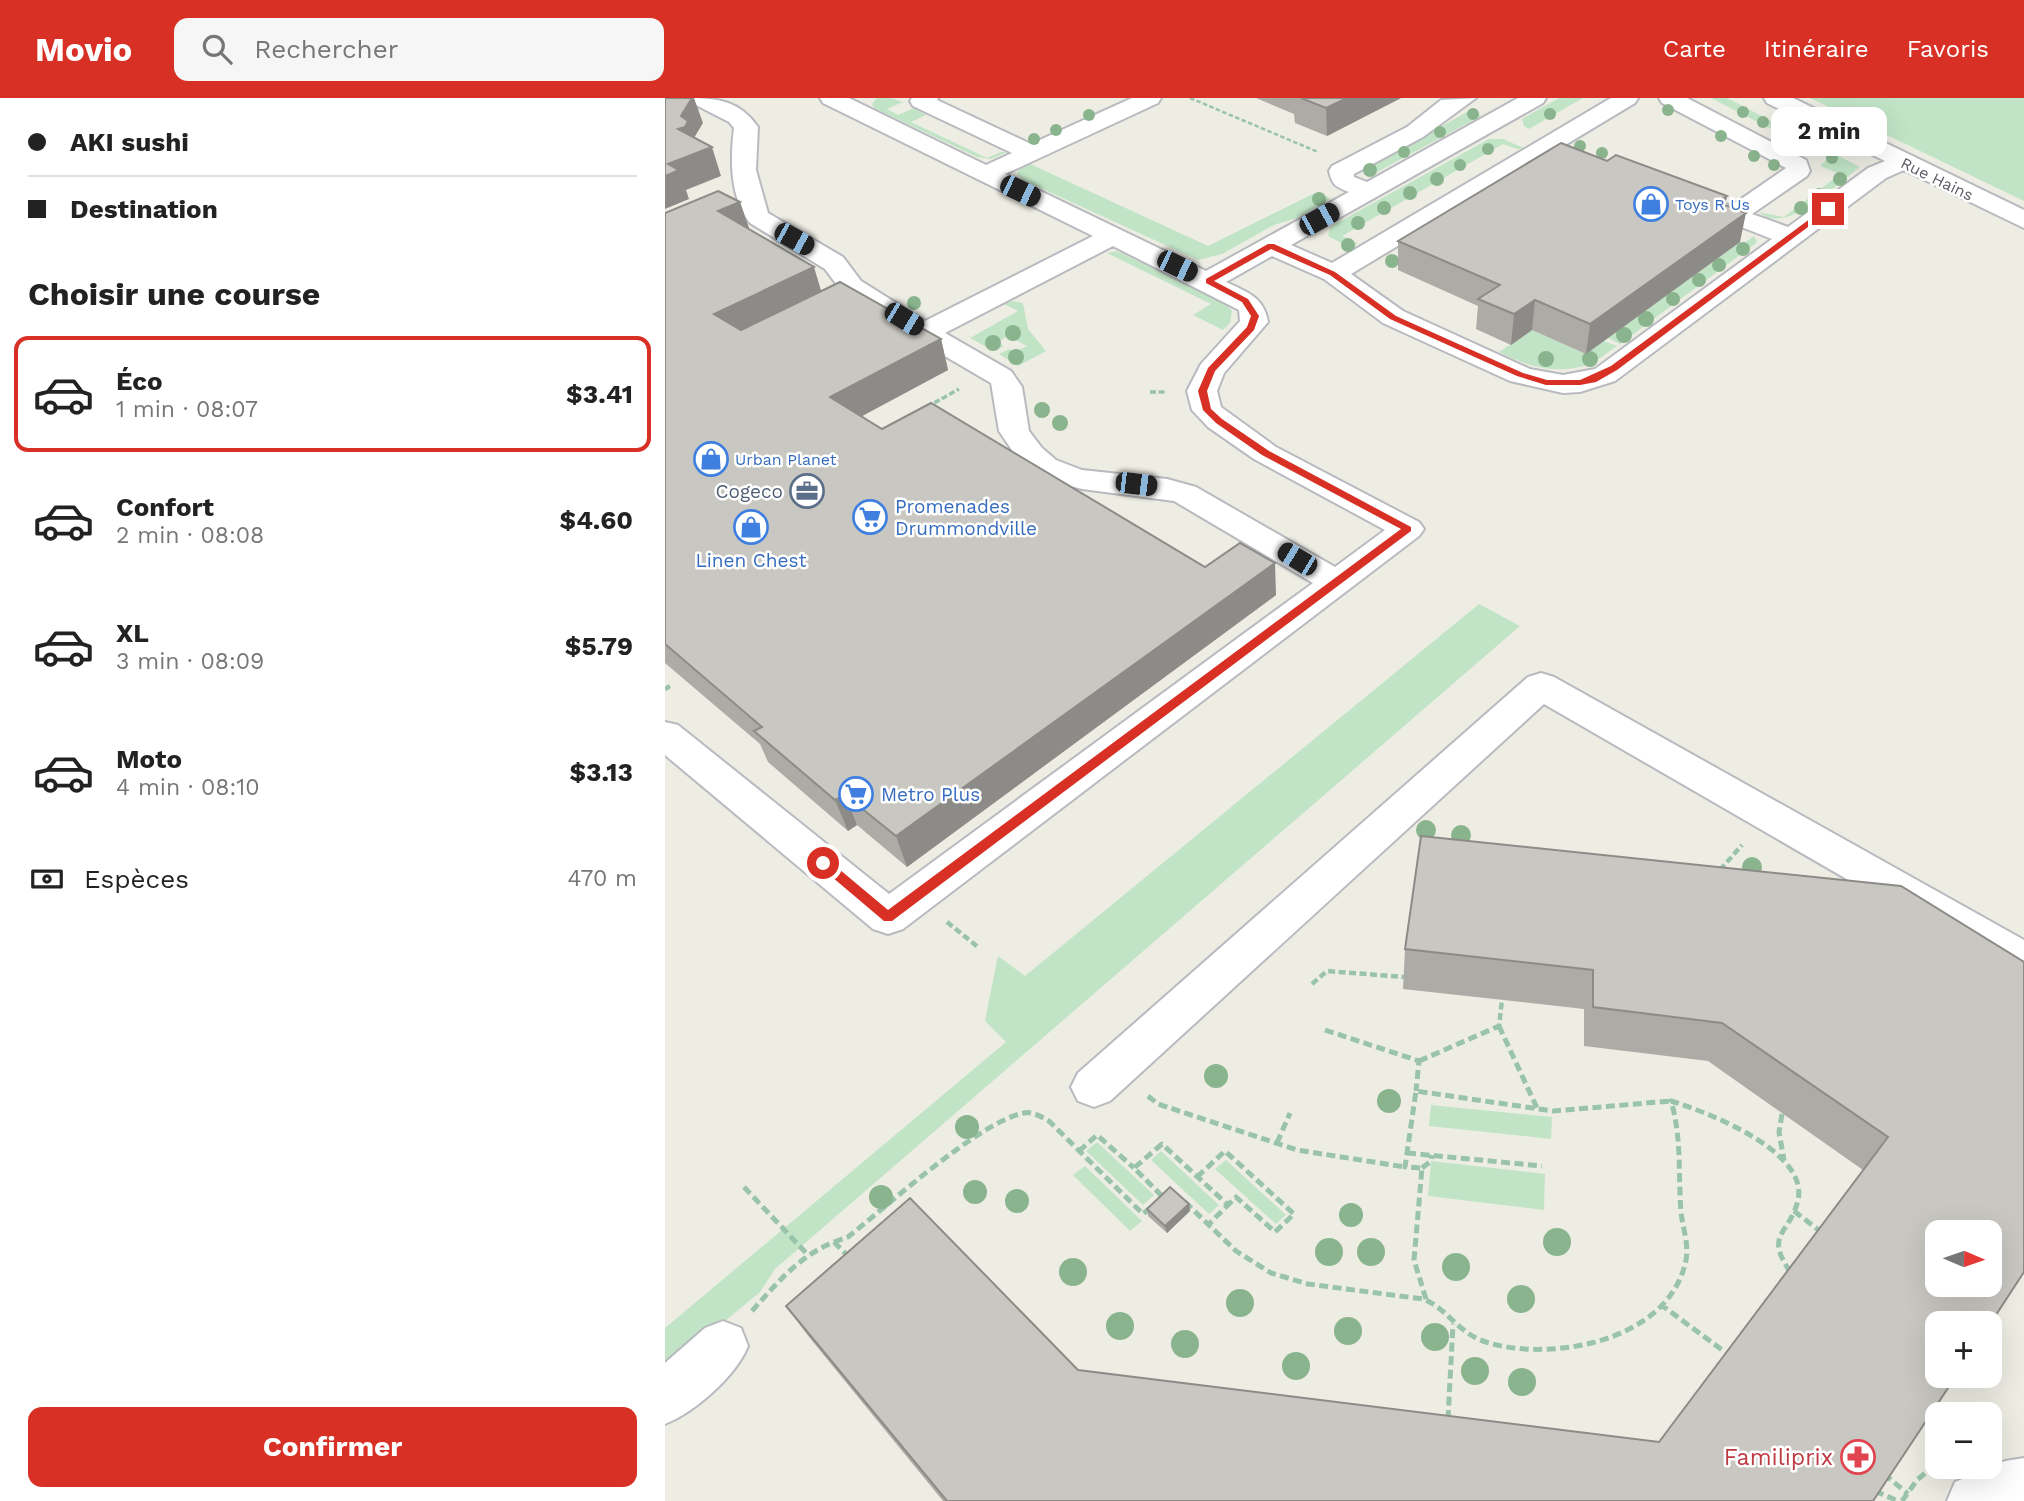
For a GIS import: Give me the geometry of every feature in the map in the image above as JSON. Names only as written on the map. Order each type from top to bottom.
[{"type":"street","points":[[700,98],[737,117],[746,127],[742,163],[752,205],[759,218],[825,256],[857,291],[1002,377],[1008,387],[1012,427],[1033,456],[1052,470],[1086,479],[1160,487],[1185,494],[1337,582]]},
{"type":"street","points":[[927,98],[921,101],[1031,153]]},
{"type":"street","points":[[986,174],[1150,98]]},
{"type":"street","points":[[1368,191],[1343,181],[1341,172],[1415,132],[1450,105],[1465,98]]},
{"type":"street","points":[[1487,98],[1525,103]]},
{"type":"street","points":[[1333,273],[1627,98]]},
{"type":"street","points":[[1670,98],[1798,165],[1798,171],[1734,215]]},
{"type":"street","name":"Rue Hains","points":[[1775,98],[2024,220]]},
{"type":"street","points":[[665,734],[888,917],[1408,529],[1265,453],[1207,410],[1202,391],[1211,370],[1251,328],[1255,316],[1245,301],[986,174],[844,100]]},
{"type":"street","points":[[1208,281],[1525,103]]},
{"type":"street","points":[[1489,124],[1580,158]]},
{"type":"street","points":[[1271,246],[1333,273],[1393,317],[1520,374],[1546,382],[1580,383],[1593,380],[1614,368],[1877,173],[1903,163]]},
{"type":"street","points":[[1670,191],[1790,237]]},
{"type":"street","points":[[925,332],[1114,236]]},
{"type":"street","points":[[1094,1087],[1541,686],[2024,961]]},
{"type":"street","points":[[665,1398],[735,1331]]},
{"type":"street","points":[[1974,1501],[2005,1488],[2024,1485]]},
{"type":"path","points":[[1190,98],[1322,153],[1341,172]]},
{"type":"path","points":[[922,410],[969,383]]},
{"type":"path","points":[[1714,877],[1748,839]]},
{"type":"path","points":[[1312,984],[1327,971],[1404,977]]},
{"type":"path","points":[[1502,1000],[1499,1026],[1537,1109]]},
{"type":"path","points":[[1325,1030],[1419,1061],[1499,1026]]},
{"type":"path","points":[[1405,1167],[1419,1061]]},
{"type":"path","points":[[1416,1091],[1553,1111],[1671,1101],[1700,1110],[1745,1133],[1785,1162],[1796,1175],[1799,1195],[1794,1212],[1777,1241],[1778,1251],[1791,1273]]},
{"type":"path","points":[[1489,1111],[1490,1101]]},
{"type":"path","points":[[1422,1168],[1414,1260],[1426,1299],[1453,1324],[1481,1341],[1515,1349],[1562,1349],[1594,1344],[1626,1331],[1648,1317],[1673,1290],[1686,1262],[1681,1210],[1682,1159],[1678,1124],[1671,1101]]},
{"type":"path","points":[[1158,1104],[1328,1157],[1422,1168],[1431,1161],[1432,1155]]},
{"type":"path","points":[[735,1331],[786,1273],[817,1248],[848,1237],[985,1131],[1021,1113],[1036,1113],[1049,1121],[1143,1214],[1170,1188]]},
{"type":"path","points":[[1277,1143],[1290,1113]]},
{"type":"path","points":[[1782,1114],[1779,1138],[1785,1162]]},
{"type":"path","points":[[1079,1151],[1097,1135],[1163,1196]]},
{"type":"path","points":[[1134,1168],[1162,1144],[1228,1205]]},
{"type":"path","points":[[1197,1177],[1225,1151],[1294,1214],[1275,1232],[1236,1197],[1209,1224]]},
{"type":"path","points":[[1407,1153],[1542,1167]]},
{"type":"path","points":[[744,1187],[808,1255]]},
{"type":"path","points":[[1179,1197],[1249,1260],[1271,1273],[1301,1282],[1426,1299]]},
{"type":"path","points":[[1794,1212],[1821,1232]]},
{"type":"path","points":[[834,1242],[853,1262]]},
{"type":"path","points":[[1660,1304],[1730,1356]]},
{"type":"path","points":[[1448,1431],[1453,1324]]},
{"type":"path","points":[[1874,1490],[1900,1501],[1925,1473]]},
{"type":"path","points":[[1884,1474],[1908,1494]]},
{"type":"green space","points":[[877,98],[891,98],[903,102],[887,109],[898,115],[914,108],[926,115],[911,122],[987,158],[1007,152],[991,159],[977,157],[874,108],[872,104]]},
{"type":"green space","points":[[1559,98],[1583,98],[1529,129],[1524,126],[1522,119]]},
{"type":"green space","points":[[1711,98],[1727,98],[1860,167],[1797,213],[1783,218],[1770,218],[1759,212],[1784,217],[1840,174],[1820,166],[1828,158]]},
{"type":"green space","points":[[1810,98],[2024,98],[2024,201]]},
{"type":"green space","points":[[1476,111],[1481,116],[1377,172],[1364,170],[1467,112]]},
{"type":"green space","points":[[1489,139],[1503,139],[1524,148],[1517,149],[1503,144],[1342,236],[1357,243],[1354,247],[1328,236],[1330,228],[1335,224]]},
{"type":"green space","points":[[1028,163],[1208,246],[1313,194],[1322,193],[1330,199],[1297,218],[1274,225],[1222,254],[1198,260],[1023,180],[1017,174],[1019,168]]},
{"type":"green space","points":[[1754,236],[1757,241],[1755,244],[1620,344],[1608,338],[1740,242],[1743,244]]},
{"type":"green space","points":[[1117,251],[1224,302],[1232,311],[1230,323],[1223,330],[1193,315],[1211,304],[1107,253]]},
{"type":"green space","points":[[1014,301],[1023,303],[1028,329],[1046,351],[1018,366],[999,354],[1009,349],[1015,352],[1027,346],[1008,336],[997,342],[1004,346],[994,351],[970,338],[1018,311],[1004,304]]},
{"type":"green space","points":[[1532,330],[1586,354],[1604,341],[1617,346],[1593,362],[1566,369],[1531,365],[1499,352]]},
{"type":"green space","points":[[1479,604],[1520,626],[775,1269],[760,1292],[665,1371],[665,1328],[1006,1042],[985,1021],[998,956],[1025,976]]},
{"type":"green space","points":[[1431,1105],[1552,1117],[1551,1139],[1429,1126]]},
{"type":"green space","points":[[1097,1142],[1154,1195],[1143,1205],[1086,1151]]},
{"type":"green space","points":[[1161,1151],[1219,1205],[1209,1214],[1151,1160]]},
{"type":"green space","points":[[1226,1160],[1286,1215],[1276,1224],[1215,1169]]},
{"type":"green space","points":[[1431,1161],[1545,1174],[1544,1210],[1428,1196]]},
{"type":"green space","points":[[1085,1166],[1142,1221],[1130,1231],[1073,1175]]},
{"type":"building","points":[[665,98],[692,98],[681,116],[688,121],[685,127],[678,129],[712,147],[668,164],[679,170],[665,176]]},
{"type":"building","points":[[1301,98],[1347,98],[1326,108]]},
{"type":"building","points":[[1561,143],[1607,161],[1616,155],[1727,196],[1717,202],[1746,213],[1590,324],[1535,300],[1514,314],[1478,299],[1500,285],[1398,241]]},
{"type":"building","name":"Promenades Drummondville","points":[[718,191],[740,202],[718,211],[814,267],[714,314],[741,330],[840,282],[941,339],[830,397],[882,429],[931,403],[1205,567],[1240,543],[1275,563],[896,836],[845,795],[835,800],[754,731],[762,727],[665,644],[665,213]]},
{"type":"building","points":[[1421,836],[1901,886],[2024,962],[2024,1272],[1998,1311],[1925,1311],[1925,1388],[1948,1388],[1939,1402],[1925,1402],[1925,1423],[1873,1501],[947,1501],[786,1306],[910,1198],[1078,1370],[1659,1442],[1888,1137],[1722,1023],[1593,1007],[1593,970],[1405,949]]},
{"type":"building","points":[[1170,1187],[1189,1204],[1165,1226],[1147,1209]]},
{"type":"place","name":"Toys R Us","points":[[1651,204]]},
{"type":"place","name":"Urban Planet","points":[[711,459]]},
{"type":"place","name":"Cogeco","points":[[807,491]]},
{"type":"place","name":"Promenades Drummondville","points":[[870,517]]},
{"type":"place","name":"Linen Chest","points":[[751,527]]},
{"type":"place","name":"Metro Plus","points":[[856,794]]},
{"type":"place","name":"Familiprix","points":[[1858,1457]]},
{"type":"route","points":[[823,863],[888,917],[1408,529],[1265,453],[1207,410],[1202,391],[1211,370],[1251,328],[1255,316],[1245,301],[1208,281],[1271,246],[1333,273],[1393,317],[1520,374],[1546,382],[1580,383],[1593,380],[1614,368],[1828,209]]}]
